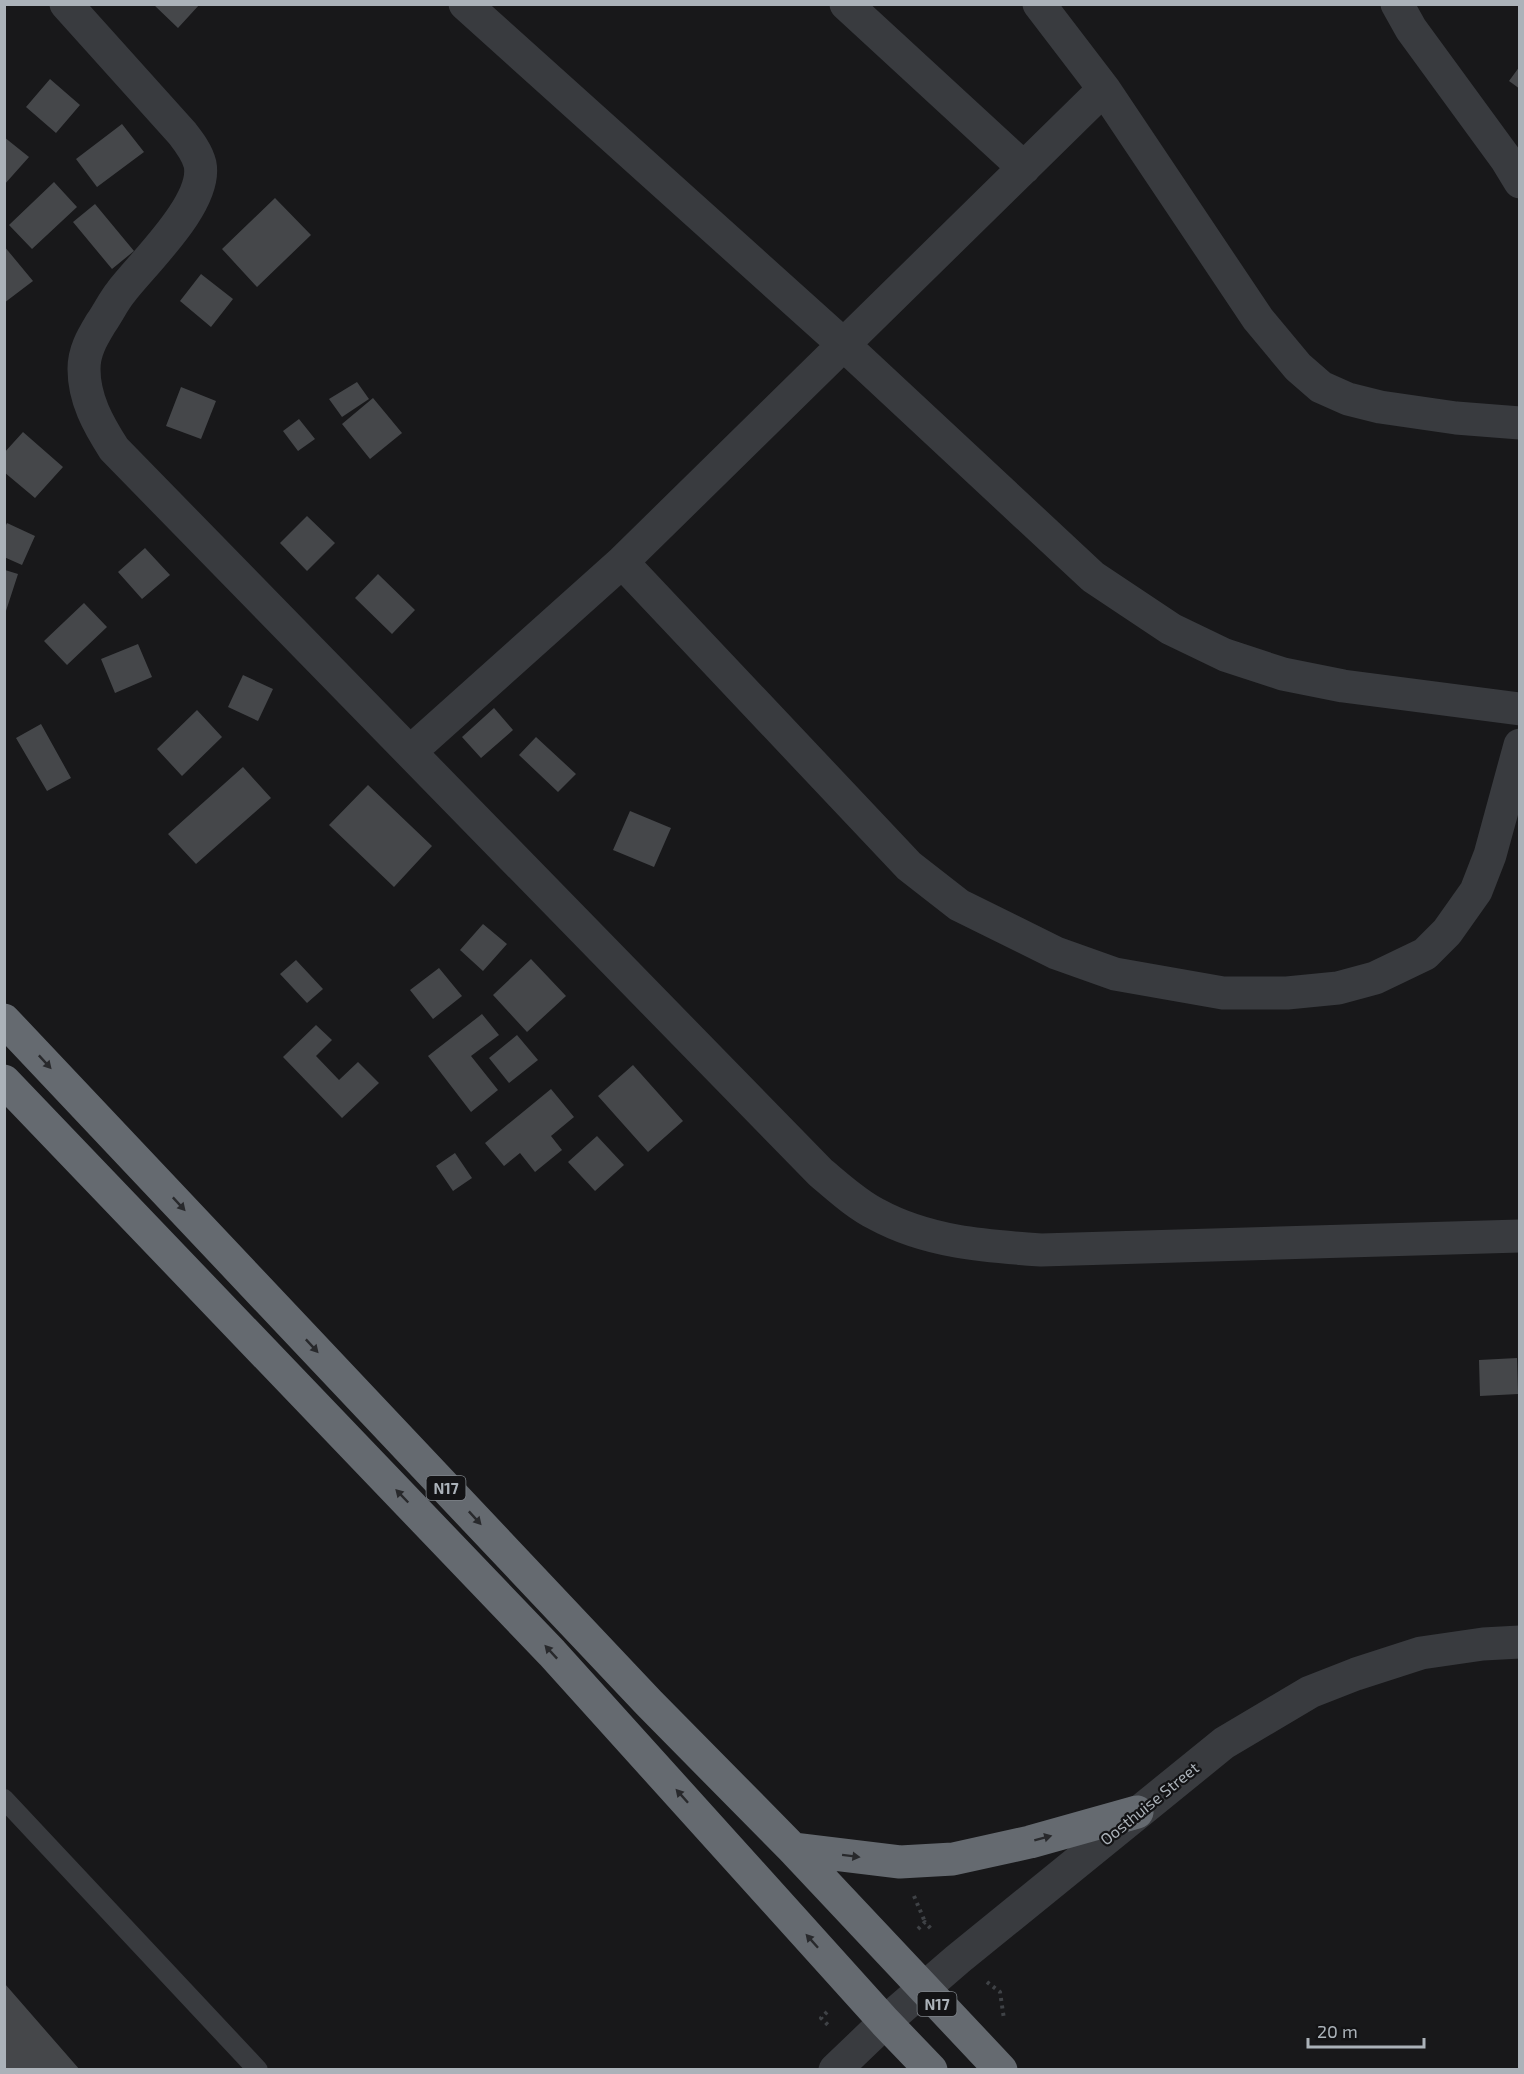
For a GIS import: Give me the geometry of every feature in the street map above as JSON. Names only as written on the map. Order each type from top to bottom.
[{"type":"highway","name":"N17","points":[[4,1020],[649,1703],[793,1849],[1001,2070]]},
{"type":"highway","name":"N17","points":[[4,1081],[552,1653],[931,2070]]},
{"type":"highway","points":[[793,1849],[900,1862],[953,1859],[1030,1842],[1137,1812]]},
{"type":"street","points":[[66,4],[168,116],[197,154],[200,166],[200,181],[192,202],[162,244],[120,294],[87,348],[84,369],[87,398],[114,449],[821,1173],[875,1214],[906,1228],[950,1241],[1041,1250],[1520,1236]]},
{"type":"street","points":[[465,4],[843,345],[1093,577],[1172,629],[1226,656],[1283,674],[1343,686],[1520,709]]},
{"type":"street","points":[[846,4],[1024,168]]},
{"type":"street","points":[[1039,4],[1104,88],[1258,319],[1298,367],[1321,387],[1348,399],[1380,407],[1456,418],[1520,423]]},
{"type":"street","points":[[1397,4],[1411,29],[1506,159],[1520,182]]},
{"type":"street","points":[[411,751],[622,562],[1104,88]]},
{"type":"street","points":[[622,562],[909,866],[959,905],[1056,953],[1115,974],[1223,993],[1287,993],[1338,988],[1375,978],[1425,954],[1447,932],[1476,891],[1490,855],[1520,745]]},
{"type":"street","name":"Oosthuise Street","points":[[835,2070],[923,1989],[1224,1743],[1310,1692],[1356,1674],[1421,1653],[1483,1644],[1520,1642]]},
{"type":"lane","points":[[4,1799],[258,2070]]},
{"type":"building","points":[[153,4],[200,4],[178,28]]},
{"type":"building","points":[[1520,66],[1520,89],[1509,81]]},
{"type":"building","points":[[50,79],[80,105],[56,133],[26,107]]},
{"type":"building","points":[[122,124],[144,152],[97,187],[76,159]]},
{"type":"building","points":[[4,137],[29,157],[4,185]]},
{"type":"building","points":[[54,182],[77,207],[32,249],[9,225]]},
{"type":"building","points":[[275,198],[311,235],[257,287],[222,249]]},
{"type":"building","points":[[95,204],[134,251],[112,269],[73,222]]},
{"type":"building","points":[[4,246],[33,281],[4,303]]},
{"type":"building","points":[[201,274],[233,299],[211,327],[180,301]]},
{"type":"building","points":[[357,382],[369,399],[342,417],[329,399]]},
{"type":"building","points":[[181,387],[216,401],[201,439],[166,426]]},
{"type":"building","points":[[373,398],[402,433],[370,459],[342,424]]},
{"type":"building","points":[[299,419],[315,439],[298,451],[283,431]]},
{"type":"building","points":[[23,432],[63,467],[35,498],[4,472],[4,453]]},
{"type":"building","points":[[307,516],[335,543],[307,571],[280,543]]},
{"type":"building","points":[[7,523],[35,536],[22,565],[4,557],[4,529]]},
{"type":"building","points":[[145,548],[170,575],[142,599],[118,572]]},
{"type":"building","points":[[5,570],[18,574],[5,614]]},
{"type":"building","points":[[378,574],[415,610],[392,634],[355,598]]},
{"type":"building","points":[[84,603],[107,627],[67,665],[44,641]]},
{"type":"building","points":[[138,644],[152,677],[115,693],[101,659]]},
{"type":"building","points":[[243,675],[273,689],[258,721],[228,707]]},
{"type":"building","points":[[494,708],[513,730],[481,758],[462,737]]},
{"type":"building","points":[[197,710],[222,737],[182,776],[157,749]]},
{"type":"building","points":[[41,724],[71,778],[47,791],[16,738]]},
{"type":"building","points":[[536,737],[576,774],[558,792],[519,755]]},
{"type":"building","points":[[243,767],[271,798],[196,864],[168,834]]},
{"type":"building","points":[[368,785],[432,846],[394,887],[329,825]]},
{"type":"building","points":[[630,811],[671,828],[654,867],[613,850]]},
{"type":"building","points":[[483,924],[507,944],[483,971],[460,950]]},
{"type":"building","points":[[531,959],[566,996],[527,1032],[493,995]]},
{"type":"building","points":[[296,960],[323,989],[307,1003],[280,974]]},
{"type":"building","points":[[439,968],[462,996],[433,1019],[410,990]]},
{"type":"building","points":[[482,1014],[499,1035],[471,1056],[498,1090],[471,1112],[428,1056]]},
{"type":"building","points":[[316,1025],[332,1040],[316,1056],[339,1080],[358,1062],[379,1083],[342,1118],[283,1057]]},
{"type":"building","points":[[517,1035],[538,1060],[509,1083],[489,1058]]},
{"type":"building","points":[[633,1065],[683,1121],[648,1152],[598,1096]]},
{"type":"building","points":[[551,1089],[574,1117],[551,1136],[562,1150],[535,1172],[520,1153],[504,1166],[485,1143]]},
{"type":"building","points":[[597,1136],[624,1165],[595,1191],[568,1162]]},
{"type":"building","points":[[455,1153],[472,1178],[453,1191],[436,1166]]},
{"type":"building","points":[[1517,1358],[1518,1394],[1480,1396],[1479,1360]]},
{"type":"building","points":[[5,1984],[80,2070],[5,2070]]}]
